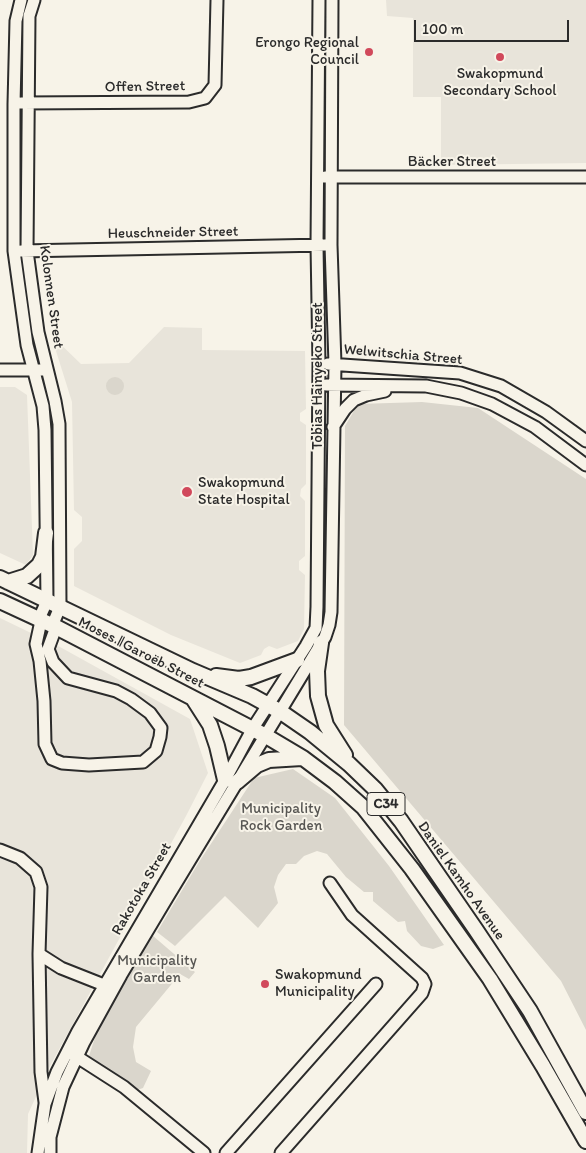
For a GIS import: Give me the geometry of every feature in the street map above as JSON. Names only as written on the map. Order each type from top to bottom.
[{"type":"main road","points":[[4,580],[27,576],[39,565],[43,557],[46,533]]},
{"type":"main road","name":"Moses ǁGaroëb Street","points":[[4,580],[268,705]]},
{"type":"main road","name":"Moses ǁGaroëb Street","points":[[0,601],[47,623],[266,736]]},
{"type":"main road","points":[[322,643],[317,671],[318,696],[326,725],[339,747],[359,773]]},
{"type":"main road","points":[[193,671],[239,679],[252,677],[297,660]]},
{"type":"main road","points":[[192,698],[202,710],[210,725],[231,781],[257,765],[270,760],[303,758]]},
{"type":"main road","name":"Daniel Kamho Avenue","points":[[268,705],[310,732],[359,773],[375,789],[401,821],[530,1011],[586,1112]]},
{"type":"main road","name":"C34","points":[[266,736],[303,758],[335,782],[363,807],[412,869],[490,979],[586,1140]]},
{"type":"street","name":"Kolonnen Street","points":[[21,0],[16,21],[14,252],[26,335],[43,406],[45,430],[47,623]]},
{"type":"street","name":"Kolonnen Street","points":[[34,0],[29,16],[27,251],[38,332],[59,424],[60,608],[47,623]]},
{"type":"street","name":"Offen Street","points":[[14,104],[189,102],[205,98],[215,85],[217,0]]},
{"type":"street","name":"Tobias Hainyeko Street","points":[[253,728],[313,634],[317,620],[319,0]]},
{"type":"street","name":"Tobias Hainyeko Street","points":[[266,736],[322,643],[330,625],[334,385],[331,245],[332,0]]},
{"type":"street","name":"Bäcker Street","points":[[318,177],[586,177]]},
{"type":"street","name":"Heuschneider Street","points":[[14,252],[331,245]]},
{"type":"street","name":"Welwitschia Street","points":[[319,364],[460,374],[501,386],[546,412],[586,441]]},
{"type":"street","points":[[0,370],[48,371]]},
{"type":"street","name":"Welwitschia Street","points":[[318,386],[426,386],[461,393],[492,404],[535,427],[586,464]]},
{"type":"street","points":[[333,427],[345,409],[354,400],[366,395],[384,392],[393,387]]},
{"type":"street","points":[[47,623],[48,649],[53,662],[68,678],[116,691],[150,713],[160,728],[160,738],[156,751],[143,762],[89,765],[62,763],[52,759],[45,744],[44,701],[40,661],[36,644],[47,623]]},
{"type":"street","name":"Rakotoka Street","points":[[38,1153],[45,1104],[57,1072],[72,1054],[121,975],[231,781],[253,728]]},
{"type":"street","name":"Rakotoka Street","points":[[50,1153],[50,1137],[72,1054],[104,985],[231,781],[266,736]]},
{"type":"street","points":[[0,850],[20,858],[36,872],[42,887],[39,954],[41,1072],[45,1104]]},
{"type":"street","points":[[281,1153],[422,993],[425,984],[422,978],[352,915],[330,884]]},
{"type":"street","points":[[39,954],[61,968],[104,985]]},
{"type":"street","points":[[226,1153],[376,984]]},
{"type":"street","points":[[72,1054],[124,1087],[204,1153]]},
{"type":"shaded area","name":"Swakopmund Secondary School","points":[[386,0],[586,0],[586,163],[441,165],[441,97],[413,97],[413,18],[387,16]]},
{"type":"shaded area","name":"Swakopmund State Hospital","points":[[164,327],[202,328],[202,350],[305,351],[306,409],[300,413],[300,421],[306,425],[306,484],[301,489],[300,496],[305,501],[305,556],[299,561],[299,570],[305,575],[304,629],[298,641],[277,649],[269,646],[264,649],[261,655],[240,663],[171,635],[74,586],[74,549],[82,541],[82,517],[74,510],[72,402],[51,335],[81,364],[129,363]]},
{"type":"shaded area","points":[[0,387],[15,387],[27,395],[33,555],[26,565],[0,553]]},
{"type":"shaded area","points":[[0,618],[60,647],[190,719],[208,773],[50,1066],[28,1114],[27,1153],[0,1153]]},
{"type":"green space","points":[[115,377],[123,382],[124,386],[119,394],[115,395],[107,390],[106,386],[111,378]]},
{"type":"green space","points":[[422,402],[478,408],[586,479],[586,1030],[561,981],[344,725],[345,426],[358,404]]},
{"type":"green space","name":"Municipality Rock Garden","points":[[293,769],[335,798],[389,866],[444,945],[433,949],[421,946],[407,931],[405,921],[398,922],[373,901],[373,892],[364,892],[346,877],[327,854],[317,851],[304,856],[296,864],[286,864],[278,875],[274,887],[278,903],[258,928],[225,896],[175,946],[157,932],[199,862],[254,778]]},
{"type":"green space","name":"Municipality Garden","points":[[152,935],[195,972],[189,979],[180,974],[136,1027],[133,1047],[136,1062],[151,1071],[143,1088],[134,1091],[89,1056],[100,1022]]},
{"type":"place","name":"Erongo Regional Council","points":[[369,52]]},
{"type":"place","name":"Swakopmund Secondary School","points":[[500,57]]},
{"type":"place","name":"Swakopmund State Hospital","points":[[187,492]]},
{"type":"place","name":"Swakopmund Municipality","points":[[265,984]]}]
